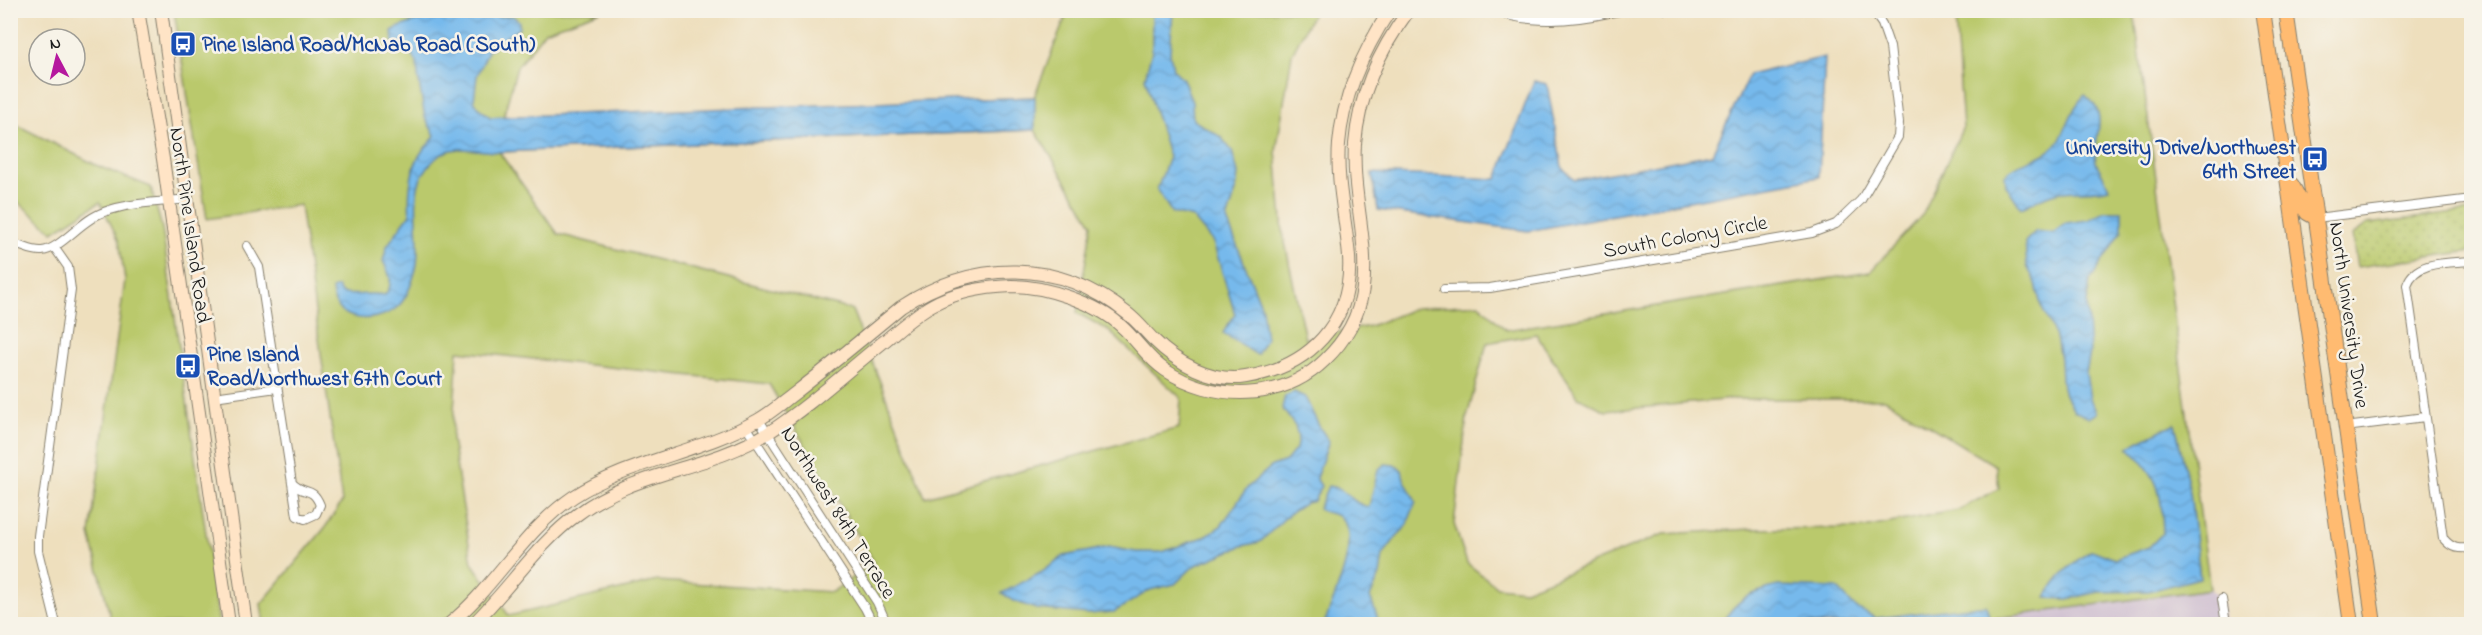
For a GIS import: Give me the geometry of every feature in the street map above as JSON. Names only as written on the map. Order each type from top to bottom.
[{"type":"main road","name":"North University Drive","points":[[2263,10],[2351,624]]},
{"type":"main road","name":"North University Drive","points":[[2286,10],[2374,624]]},
{"type":"main road","points":[[2286,172],[2301,204],[2307,213],[2316,218]]},
{"type":"main road","points":[[2301,278],[2316,291],[2331,330]]},
{"type":"street","name":"North Pine Island Road","points":[[138,10],[169,201],[229,624]]},
{"type":"street","name":"North Pine Island Road","points":[[161,10],[246,624]]},
{"type":"street","points":[[449,624],[479,596],[512,555],[548,517],[570,499],[597,482],[626,469],[698,446],[759,420],[901,307],[924,292],[952,280],[983,273],[1012,271],[1048,275],[1077,283],[1107,298],[1130,315],[1172,356],[1189,367],[1215,376],[1242,378],[1271,373],[1296,362],[1315,347],[1330,330],[1341,308],[1349,281],[1339,145],[1346,100],[1357,67],[1373,35],[1390,10]]},
{"type":"street","points":[[473,624],[560,528],[597,501],[632,483],[703,463],[767,433],[815,398],[932,304],[956,295],[1014,286],[1045,290],[1073,299],[1098,310],[1120,325],[1162,368],[1183,381],[1213,392],[1244,394],[1274,389],[1301,377],[1323,363],[1343,340],[1357,316],[1365,277],[1366,258],[1355,144],[1360,114],[1372,73],[1386,45],[1409,10]]},
{"type":"street","points":[[1492,10],[1526,19],[1556,20],[1593,17],[1623,10]]},
{"type":"street","points":[[1667,10],[1710,10]]},
{"type":"street","name":"South Colony Circle","points":[[1444,289],[1490,288],[1812,233],[1836,224],[1861,200],[1898,137],[1899,123],[1890,47],[1882,24],[1872,10]]},
{"type":"street","points":[[10,244],[41,251],[54,247],[82,223],[103,212],[130,204],[186,199]]},
{"type":"street","points":[[2316,218],[2472,199]]},
{"type":"street","points":[[247,246],[259,267],[292,483]]},
{"type":"street","points":[[54,247],[68,267],[71,290],[38,536],[38,551],[56,624]]},
{"type":"street","points":[[2472,261],[2421,267],[2410,274],[2407,285],[2443,538],[2449,545],[2458,549],[2472,548]]},
{"type":"street","points":[[1346,291],[1365,277]]},
{"type":"street","points":[[214,397],[276,388]]},
{"type":"street","points":[[2345,427],[2425,417]]},
{"type":"street","name":"Northwest 84th Terrace","points":[[759,420],[877,602],[888,624]]},
{"type":"street","name":"Northwest 84th Terrace","points":[[746,426],[865,608],[873,624]]},
{"type":"street","points":[[2222,599],[2226,624]]},
{"type":"shaded area","points":[[2210,589],[2222,599],[2225,624],[1952,624]]},
{"type":"green space","points":[[174,11],[601,11],[545,31],[517,67],[503,118],[1034,97],[1068,11],[1314,11],[1292,54],[1276,151],[1283,233],[1305,339],[1370,326],[1416,308],[1479,304],[1506,330],[1870,272],[1923,214],[1963,127],[1955,16],[1951,11],[2134,11],[2210,589],[1952,624],[264,624],[261,604],[324,529],[342,502],[300,205],[207,219]],"holes":[[[1035,130],[1092,224],[1077,313],[1108,330],[1181,398],[1179,428],[925,497],[852,310],[558,234],[499,152]],[[1536,334],[1578,397],[1606,411],[1734,399],[1885,399],[1996,466],[1999,489],[1958,510],[1864,528],[1752,529],[1664,534],[1525,590],[1497,587],[1467,563],[1454,524],[1467,417],[1487,343]],[[458,351],[769,384],[874,562],[832,592],[657,581],[509,616],[472,563],[452,439]]]},
{"type":"green space","points":[[11,122],[100,167],[151,187],[162,228],[219,624],[112,624],[90,534],[125,280],[119,241],[100,202],[53,232],[11,196]]},
{"type":"green space","points":[[2471,211],[2471,251],[2357,267],[2352,236],[2367,224]]},
{"type":"water","points":[[443,11],[490,11],[497,17],[513,16],[519,21],[519,28],[488,51],[477,76],[474,100],[479,108],[490,117],[1035,97],[1035,130],[499,152],[466,149],[448,151],[431,163],[419,184],[416,207],[418,258],[413,280],[406,296],[395,309],[386,314],[376,317],[355,317],[339,308],[334,300],[332,289],[338,287],[341,293],[352,295],[385,295],[388,291],[390,278],[383,261],[387,246],[410,214],[409,199],[414,167],[417,159],[435,135],[425,118],[417,62],[406,47],[393,43],[392,31]]},
{"type":"water","points":[[1152,11],[1173,11],[1170,53],[1173,69],[1183,79],[1192,102],[1193,120],[1221,137],[1232,151],[1238,173],[1236,191],[1227,220],[1262,308],[1266,339],[1257,355],[1223,333],[1235,314],[1213,242],[1193,218],[1172,213],[1157,190],[1169,157],[1145,78],[1152,51]]},
{"type":"water","points":[[1825,57],[1819,177],[1528,231],[1378,210],[1372,173],[1497,179],[1534,81],[1547,84],[1562,167],[1574,180],[1712,154],[1749,75]]},
{"type":"water","points":[[2085,95],[2097,111],[2099,128],[2096,162],[2109,188],[2056,193],[2021,208],[2006,185],[2005,175],[2017,166],[2054,147],[2075,107]]},
{"type":"water","points":[[2105,211],[2122,211],[2122,231],[2090,280],[2087,303],[2090,353],[2086,373],[2090,399],[2097,413],[2089,418],[2074,411],[2065,395],[2056,337],[2041,306],[2036,284],[2027,266],[2025,242],[2036,231],[2053,233],[2066,223],[2088,220]]},
{"type":"water","points":[[1294,392],[1305,397],[1329,441],[1316,478],[1321,486],[1314,501],[1306,503],[1288,515],[1260,542],[1242,546],[1194,566],[1175,584],[1150,590],[1114,612],[1088,614],[1036,609],[1014,601],[1002,593],[1042,572],[1064,556],[1109,547],[1136,552],[1162,552],[1204,537],[1221,526],[1248,487],[1272,466],[1286,461],[1296,449],[1298,437],[1295,426],[1282,408],[1285,396]]},
{"type":"water","points":[[2175,423],[2190,492],[2200,578],[2149,591],[2099,592],[2068,599],[2046,598],[2066,571],[2092,550],[2115,559],[2149,547],[2163,533],[2157,485],[2146,467],[2128,447]]},
{"type":"water","points":[[1385,464],[1394,465],[1402,470],[1416,502],[1406,527],[1383,555],[1380,575],[1370,597],[1379,622],[1377,624],[1324,624],[1344,569],[1348,539],[1346,526],[1340,517],[1318,509],[1328,486],[1340,490],[1358,503],[1369,507],[1378,470]]},
{"type":"water","points":[[1778,586],[1837,588],[1856,608],[1876,618],[1986,605],[1990,619],[1952,624],[1721,624],[1733,608],[1745,598]]},
{"type":"place","name":"Pine Island Road/McNab Road (South)","points":[[183,44]]},
{"type":"place","name":"University Drive/Northwest 64th Street","points":[[2315,159]]},
{"type":"place","name":"Pine Island Road/Northwest 67th Court","points":[[188,366]]}]
